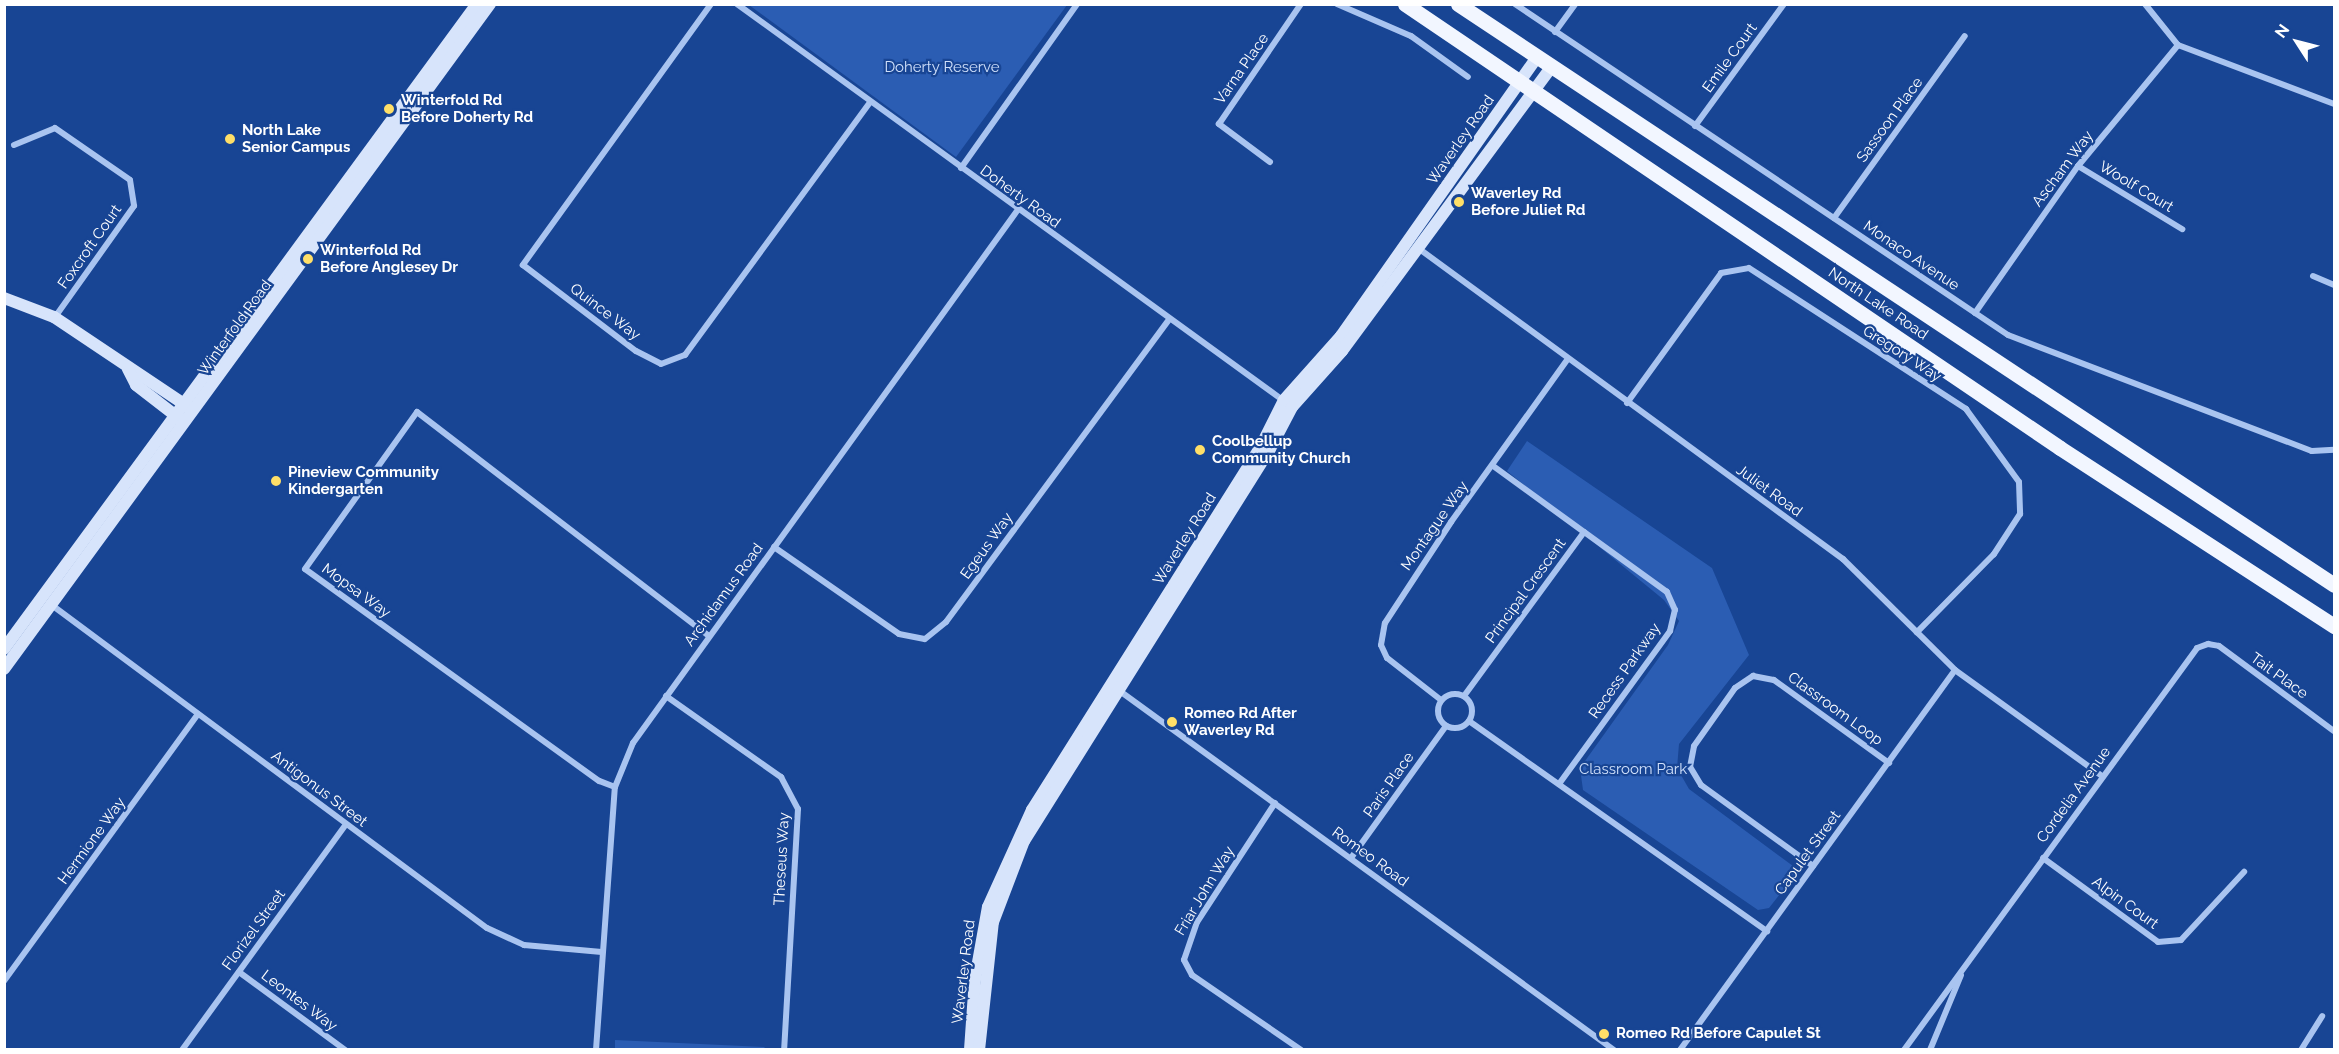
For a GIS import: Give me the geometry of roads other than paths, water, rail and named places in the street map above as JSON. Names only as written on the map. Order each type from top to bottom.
[{"type":"main road","name":"North Lake Road","points":[[1405,4],[1519,84],[2334,626]]},
{"type":"main road","name":"North Lake Road","points":[[1458,4],[1874,284],[2334,585]]},
{"type":"street","name":"Winterfold Road","points":[[189,407],[477,4]]},
{"type":"street","name":"Winterfold Road","points":[[4,669],[46,601],[489,4]]},
{"type":"street","name":"Quince Way","points":[[711,4],[523,265],[636,351],[661,364],[685,355],[870,102]]},
{"type":"street","name":"Doherty Road","points":[[737,4],[1017,211],[1288,404]]},
{"type":"street","points":[[961,168],[1077,4]]},
{"type":"street","name":"Varna Place","points":[[1270,162],[1219,124],[1301,4]]},
{"type":"street","points":[[1337,4],[1411,36],[1468,77]]},
{"type":"street","name":"Monaco Avenue","points":[[1515,4],[2008,335],[2312,451],[2333,451]]},
{"type":"street","points":[[1554,32],[1575,4]]},
{"type":"street","name":"Emile Court","points":[[1695,126],[1784,4]]},
{"type":"street","points":[[2145,4],[2178,45],[2334,104]]},
{"type":"street","name":"Sassoon Place","points":[[1834,218],[1965,36]]},
{"type":"street","name":"Ascham Way","points":[[1975,312],[2078,166],[2178,45]]},
{"type":"street","name":"Waverley Road","points":[[979,1050],[988,947],[1007,879],[1024,841],[1114,688],[1288,404],[1327,371],[1538,56]]},
{"type":"street","name":"Waverley Road","points":[[1412,244],[1533,93],[1551,66]]},
{"type":"street","name":"Foxcroft Court","points":[[14,145],[55,128],[130,180],[134,206],[54,318]]},
{"type":"street","name":"Woolf Court","points":[[2078,166],[2182,229]]},
{"type":"street","name":"Archidamus Road","points":[[596,1050],[615,787],[633,743],[708,635],[1017,211]]},
{"type":"street","name":"Juliet Road","points":[[1412,244],[1843,559],[1955,670],[2102,776]]},
{"type":"street","name":"Gregory Way","points":[[1627,403],[1721,273],[1749,268],[1966,410],[2019,482],[2020,514],[1994,554],[1917,632]]},
{"type":"street","points":[[2313,276],[2334,285]]},
{"type":"street","points":[[4,298],[54,318],[128,369],[143,374],[189,407]]},
{"type":"street","name":"Egeus Way","points":[[774,547],[899,634],[925,639],[946,622],[1169,319]]},
{"type":"street","name":"Montague Way","points":[[1441,700],[1388,658],[1382,634],[1409,584],[1568,360]]},
{"type":"street","points":[[128,369],[136,385],[180,419]]},
{"type":"street","name":"Mopsa Way","points":[[615,787],[599,781],[305,568],[417,412],[708,635]]},
{"type":"street","name":"Principal Crescent","points":[[1464,696],[1584,532],[1493,466]]},
{"type":"street","name":"Recess Parkway","points":[[1559,784],[1670,631],[1675,610],[1667,592],[1584,532]]},
{"type":"street","name":"Winterfold Road","points":[[4,649],[46,601]]},
{"type":"street","name":"Antigonus Street","points":[[46,601],[488,928],[524,945],[603,952]]},
{"type":"street","name":"Tait Place","points":[[2208,644],[2219,646],[2334,731]]},
{"type":"street","name":"Cordelia Avenue","points":[[1904,1050],[2197,648],[2208,644]]},
{"type":"street","name":"Capulet Street","points":[[1680,1050],[1955,670]]},
{"type":"street","name":"Classroom Loop","points":[[1814,866],[1701,785],[1690,767],[1694,746],[1728,698],[1753,676],[1774,680],[1889,763]]},
{"type":"street","name":"Waverley Road","points":[[970,1050],[979,951],[998,876],[1032,810],[1114,688]]},
{"type":"street","name":"Romeo Road","points":[[1114,688],[1275,802],[1614,1050]]},
{"type":"street","points":[[1454,693],[1464,696],[1472,708],[1469,721],[1456,728],[1446,726],[1438,714],[1441,700],[1454,693]]},
{"type":"street","name":"Theseus Way","points":[[666,696],[781,777],[798,808],[784,1050]]},
{"type":"street","name":"Hermione Way","points":[[4,981],[198,714]]},
{"type":"street","points":[[1469,721],[1767,931]]},
{"type":"street","name":"Paris Place","points":[[1351,858],[1446,726]]},
{"type":"street","name":"Friar John Way","points":[[1275,802],[1197,922],[1184,960],[1192,975],[1301,1050]]},
{"type":"street","name":"Florizel Street","points":[[182,1050],[346,824]]},
{"type":"street","name":"Alpin Court","points":[[2043,858],[2158,942],[2181,940],[2244,872]]},
{"type":"street","name":"Cordelia Avenue","points":[[1930,1050],[1965,966]]},
{"type":"street","name":"Leontes Way","points":[[240,972],[345,1050]]},
{"type":"street","points":[[2301,1050],[2322,1016]]},
{"type":"place","name":"Winterfold Rd Before Doherty Rd","points":[[389,109]]},
{"type":"place","name":"North Lake Senior Campus","points":[[230,139]]},
{"type":"place","name":"Waverley Rd Before Juliet Rd","points":[[1459,202]]},
{"type":"place","name":"Winterfold Rd Before Anglesey Dr","points":[[308,259]]},
{"type":"place","name":"Coolbellup Community Church","points":[[1200,450]]},
{"type":"place","name":"Pineview Community Kindergarten","points":[[276,481]]},
{"type":"place","name":"Romeo Rd After Waverley Rd","points":[[1172,722]]},
{"type":"place","name":"Romeo Rd Before Capulet St","points":[[1604,1034]]},
{"type":"park label","name":"Doherty Reserve","points":[[942,68]]},
{"type":"park label","name":"Classroom Park","points":[[1633,770]]}]
